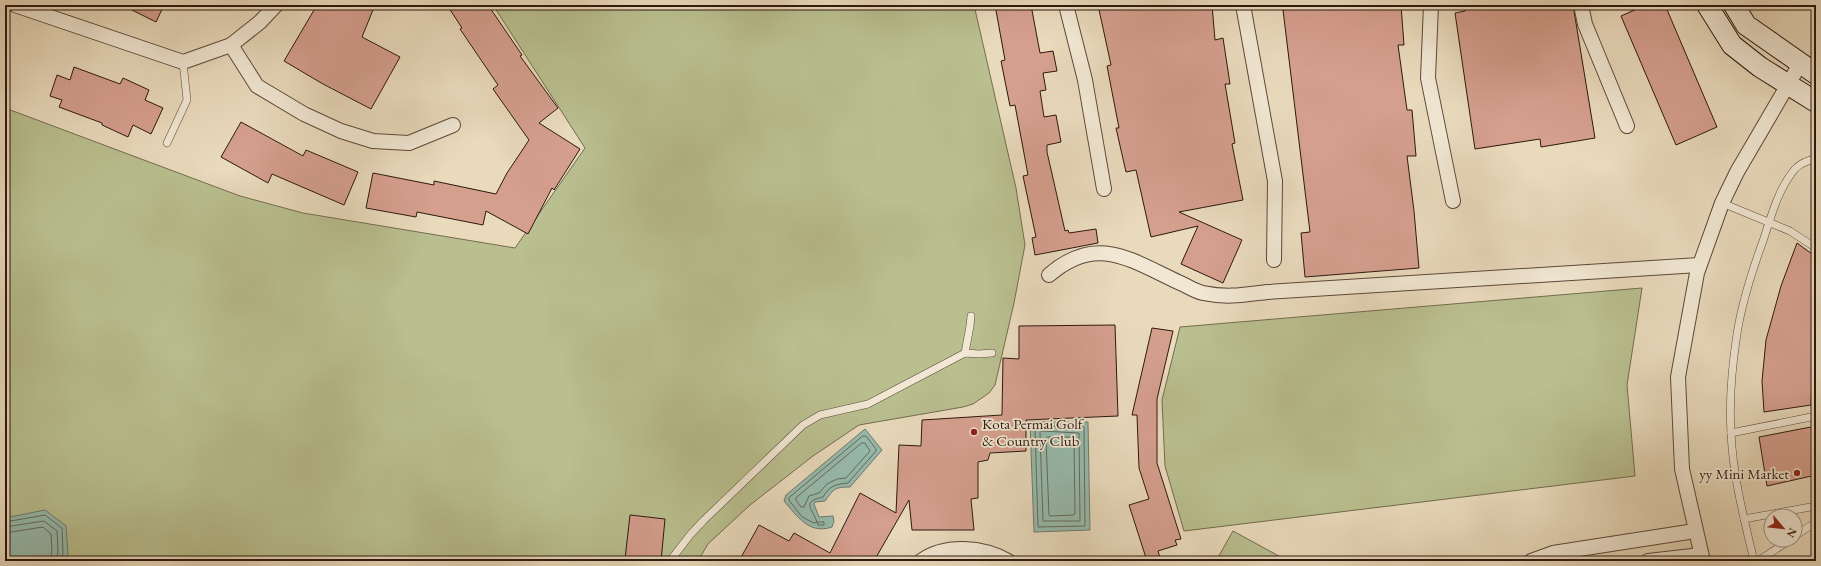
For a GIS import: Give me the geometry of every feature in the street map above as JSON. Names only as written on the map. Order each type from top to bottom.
[{"type":"main road","points":[[1707,5],[1732,45],[1760,67],[1816,102]]},
{"type":"main road","points":[[1734,5],[1746,25],[1808,69]]},
{"type":"street","points":[[15,5],[52,11],[183,62],[231,45],[260,22],[276,5]]},
{"type":"street","points":[[1066,5],[1084,80],[1104,189]]},
{"type":"street","points":[[1243,5],[1275,181],[1274,260]]},
{"type":"street","points":[[1431,5],[1428,78],[1453,201]]},
{"type":"street","points":[[1581,5],[1584,24],[1627,126]]},
{"type":"street","points":[[231,45],[257,86],[304,114],[341,131],[373,141],[409,144],[453,125]]},
{"type":"street","points":[[1648,561],[1702,558],[1682,469],[1678,377],[1699,265],[1722,203],[1737,172],[1788,84],[1808,69]]},
{"type":"street","points":[[1049,275],[1064,263],[1075,257],[1102,253],[1145,265],[1201,293],[1230,297],[1267,292],[1699,265]]},
{"type":"street","points":[[1531,561],[1553,553],[1696,531]]},
{"type":"street","points":[[921,561],[928,556],[966,548],[982,550],[1008,561]]},
{"type":"lane","points":[[167,143],[186,100],[183,62]]},
{"type":"lane","points":[[1754,561],[1734,468],[1731,433],[1732,377],[1737,332],[1746,292],[1769,222],[1783,186],[1795,169],[1806,161],[1816,159]]},
{"type":"lane","points":[[1722,203],[1790,231],[1816,248]]},
{"type":"lane","points":[[966,353],[971,316]]},
{"type":"lane","points":[[670,561],[690,535],[704,520],[803,425],[820,415],[868,404],[966,353],[992,353]]},
{"type":"lane","points":[[1731,433],[1816,416]]},
{"type":"lane","points":[[1744,519],[1816,506]]},
{"type":"lane","points":[[1803,531],[1816,522]]},
{"type":"lane","points":[[1758,561],[1778,548]]},
{"type":"path","points":[[1812,5],[1816,9]]},
{"type":"green space","points":[[493,5],[974,5],[1016,188],[1025,245],[1014,303],[995,385],[989,393],[973,404],[963,407],[859,425],[813,456],[750,505],[708,544],[698,561],[5,561],[5,108],[240,196],[303,213],[515,248],[585,148]]},
{"type":"green space","points":[[1642,288],[1627,385],[1635,476],[1184,531],[1165,466],[1162,400],[1180,327]]},
{"type":"green space","points":[[1233,531],[1288,561],[1216,561]]},
{"type":"water","points":[[1030,422],[1088,422],[1090,530],[1034,532]]},
{"type":"water","points":[[865,429],[882,450],[850,487],[837,488],[825,501],[815,502],[814,504],[819,517],[833,516],[834,521],[832,527],[824,529],[817,528],[804,523],[784,501],[786,495]]},
{"type":"water","points":[[45,510],[66,526],[68,554],[64,561],[5,561],[5,518]]},
{"type":"building","points":[[122,5],[164,5],[156,22]]},
{"type":"building","points":[[317,5],[375,5],[362,37],[400,57],[371,109],[323,84],[284,61]]},
{"type":"building","points":[[447,5],[488,5],[522,55],[520,56],[558,108],[539,123],[580,149],[554,190],[552,188],[528,234],[486,211],[483,225],[417,212],[416,217],[366,208],[373,173],[434,185],[434,181],[496,194],[507,173],[529,140],[493,89],[498,85],[460,29],[462,28]]},
{"type":"building","points":[[995,5],[1031,5],[1040,53],[1053,51],[1057,71],[1043,73],[1046,90],[1040,91],[1044,117],[1056,115],[1061,142],[1047,145],[1047,152],[1065,231],[1068,230],[1069,233],[1096,229],[1098,243],[1035,255],[1032,238],[1036,237],[1023,176],[1028,175],[1015,105],[1010,106],[1001,61],[1005,60]]},
{"type":"building","points":[[1098,5],[1212,5],[1215,40],[1223,38],[1230,84],[1225,84],[1235,143],[1232,144],[1243,200],[1179,212],[1242,240],[1223,283],[1181,264],[1198,226],[1151,237],[1136,170],[1126,172],[1116,128],[1119,128],[1107,66],[1111,65]]},
{"type":"building","points":[[1322,5],[1401,5],[1404,45],[1398,45],[1407,110],[1412,110],[1416,156],[1407,156],[1419,268],[1305,277],[1301,233],[1310,232],[1283,10]]},
{"type":"building","points":[[1464,5],[1573,5],[1595,138],[1541,147],[1540,139],[1475,149],[1455,13],[1465,11]]},
{"type":"building","points":[[1646,5],[1665,5],[1717,127],[1676,145],[1621,16]]},
{"type":"building","points":[[74,67],[120,84],[123,78],[149,90],[145,100],[163,108],[151,134],[133,125],[128,137],[102,125],[102,123],[59,107],[62,100],[50,96],[57,75],[70,80]]},
{"type":"building","points":[[241,122],[303,156],[306,150],[358,172],[344,205],[272,174],[268,183],[221,157]]},
{"type":"building","points":[[1797,243],[1816,257],[1816,344],[1813,359],[1811,405],[1764,412],[1762,381],[1766,340],[1781,286]]},
{"type":"building","name":"Kota Permai Golf & Country Club","points":[[1115,325],[1118,416],[1026,420],[1026,451],[990,453],[988,460],[978,462],[978,498],[971,499],[974,530],[912,530],[909,500],[874,561],[739,561],[759,525],[789,541],[794,533],[830,553],[860,493],[896,513],[899,445],[921,446],[922,420],[1002,415],[1003,358],[1019,359],[1019,326]]},
{"type":"building","points":[[1152,328],[1173,331],[1157,399],[1157,463],[1181,539],[1175,540],[1177,545],[1158,551],[1161,561],[1147,561],[1129,505],[1149,499],[1139,468],[1137,415],[1132,415]]},
{"type":"building","points":[[1816,426],[1816,475],[1767,486],[1759,437]]},
{"type":"building","points":[[630,515],[665,519],[661,561],[625,559]]},
{"type":"place","name":"Kota Permai Golf & Country Club","points":[[974,432]]},
{"type":"place","name":"yy Mini Market","points":[[1797,473]]}]
